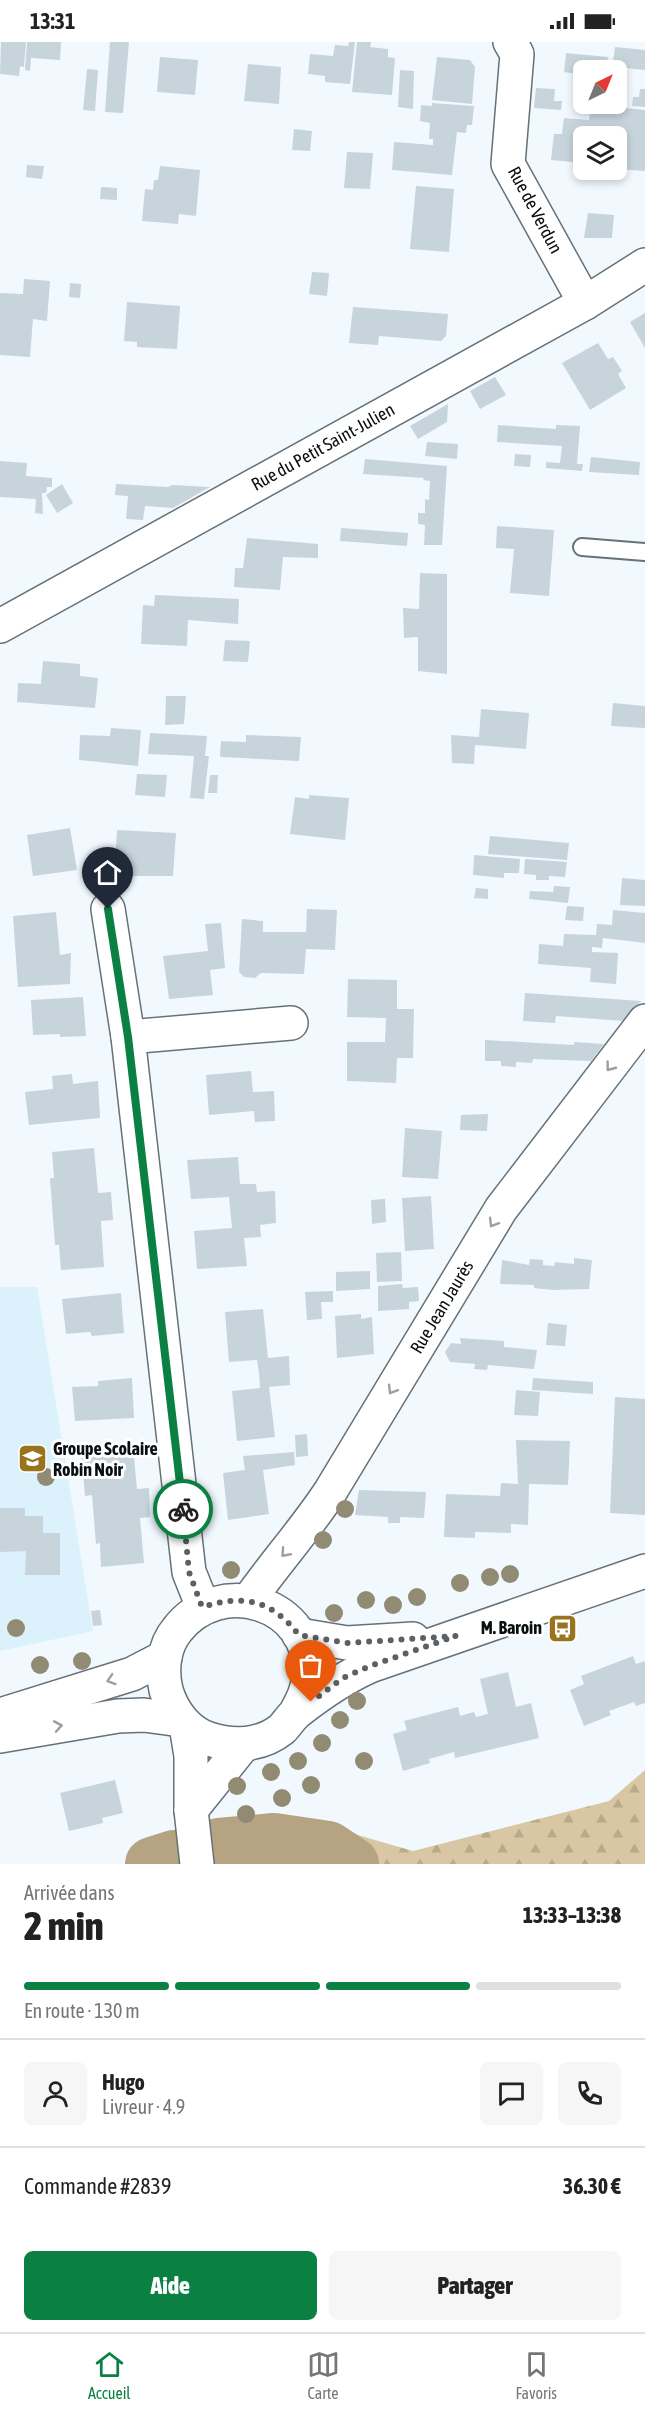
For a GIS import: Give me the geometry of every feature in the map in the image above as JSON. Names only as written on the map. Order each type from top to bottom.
[{"type":"street","name":"Rue de Verdun","points":[[510,42],[517,54],[508,164],[585,303]]},
{"type":"street","name":"Rue du Petit Saint-Julien","points":[[0,626],[585,303],[645,265]]},
{"type":"street","points":[[108,909],[128,1037],[189,1572],[202,1607]]},
{"type":"street","name":"Rue Jean Jaurès","points":[[249,1600],[272,1567],[302,1534],[330,1492],[501,1209],[645,1021]]},
{"type":"street","points":[[128,1037],[291,1023]]},
{"type":"street","points":[[296,1714],[305,1695],[309,1675],[307,1654],[299,1635],[286,1619],[269,1607],[249,1600],[225,1600],[202,1607],[185,1620],[172,1636],[165,1657],[164,1679],[169,1701],[184,1722],[203,1737],[223,1744],[244,1744],[264,1739],[281,1729],[296,1714],[343,1678],[370,1666],[645,1571]]},
{"type":"street","points":[[299,1635],[347,1643],[456,1636]]},
{"type":"street","points":[[0,1715],[132,1674],[165,1657]]},
{"type":"street","points":[[0,1736],[118,1716],[144,1715],[184,1722]]},
{"type":"street","points":[[184,1722],[191,1756],[192,1810],[197,1864]]},
{"type":"street","points":[[192,1810],[244,1744]]},
{"type":"lane","points":[[582,547],[645,552]]},
{"type":"shaded area","name":"Groupe Scolaire Robin Noir","points":[[0,1287],[37,1287],[93,1631],[0,1651]]},
{"type":"green space","points":[[645,1770],[645,1864],[239,1864],[241,1851],[278,1823],[337,1829],[413,1851],[609,1801]]},
{"type":"building","points":[[1,42],[26,42],[24,67],[20,66],[19,76],[0,74]]},
{"type":"building","points":[[27,42],[61,42],[60,60],[31,58],[30,71],[25,70]]},
{"type":"building","points":[[110,42],[129,42],[123,113],[105,112]]},
{"type":"building","points":[[349,42],[355,42],[350,84],[325,82],[325,76],[308,74],[310,54],[333,56],[335,45],[348,46]]},
{"type":"building","points":[[357,42],[371,42],[370,47],[388,49],[388,57],[395,58],[392,95],[352,92]]},
{"type":"building","points":[[615,47],[645,50],[645,70],[627,68],[627,60],[613,60]]},
{"type":"building","points":[[566,53],[608,57],[608,60],[573,60],[573,73],[564,72]]},
{"type":"building","points":[[160,57],[198,60],[195,95],[157,92]]},
{"type":"building","points":[[437,57],[470,60],[475,67],[472,104],[432,100]]},
{"type":"building","points":[[248,64],[281,67],[279,104],[244,101]]},
{"type":"building","points":[[87,69],[98,70],[95,111],[83,110]]},
{"type":"building","points":[[400,70],[414,71],[413,109],[398,107]]},
{"type":"building","points":[[536,88],[555,89],[554,101],[562,101],[561,110],[534,108]]},
{"type":"building","points":[[640,89],[645,89],[645,107],[632,106],[633,97],[639,97]]},
{"type":"building","points":[[432,103],[474,106],[472,125],[467,125],[466,133],[457,132],[452,175],[392,170],[394,142],[433,145],[433,139],[429,139],[430,123],[420,121],[421,105],[432,106]]},
{"type":"building","points":[[627,108],[645,110],[645,171],[627,170],[627,126],[573,126],[573,162],[551,160],[554,134],[562,134],[564,118],[589,120],[590,114],[627,114]]},
{"type":"building","points":[[294,129],[312,131],[310,151],[292,150]]},
{"type":"building","points":[[347,152],[373,153],[370,189],[344,188]]},
{"type":"building","points":[[27,165],[44,166],[42,179],[26,177]]},
{"type":"building","points":[[160,166],[200,170],[196,216],[179,214],[178,224],[142,221],[145,189],[153,190],[154,180],[158,180]]},
{"type":"building","points":[[416,186],[454,189],[449,252],[410,249]]},
{"type":"building","points":[[101,187],[117,188],[117,200],[100,199]]},
{"type":"building","points":[[588,213],[614,215],[612,238],[584,238]]},
{"type":"building","points":[[312,272],[329,273],[327,296],[309,294]]},
{"type":"building","points":[[24,279],[50,281],[47,321],[33,319],[30,357],[0,355],[0,293],[23,294]]},
{"type":"building","points":[[70,283],[81,284],[80,298],[69,297]]},
{"type":"building","points":[[127,302],[180,306],[177,349],[137,347],[137,342],[124,341]]},
{"type":"building","points":[[353,307],[448,314],[446,336],[441,341],[379,336],[378,345],[349,343]]},
{"type":"building","points":[[645,313],[645,348],[630,322]]},
{"type":"building","points":[[598,343],[608,359],[613,357],[622,371],[618,374],[626,388],[590,410],[562,363]]},
{"type":"building","points":[[495,377],[506,395],[480,409],[470,391]]},
{"type":"building","points":[[448,404],[447,422],[418,439],[410,426]]},
{"type":"building","points":[[498,425],[556,429],[556,425],[580,426],[577,464],[583,464],[582,471],[546,468],[546,462],[560,463],[562,446],[497,442]]},
{"type":"building","points":[[427,442],[458,444],[457,459],[425,456]]},
{"type":"building","points":[[515,454],[531,455],[530,467],[514,466]]},
{"type":"building","points":[[591,457],[640,462],[639,475],[589,472]]},
{"type":"building","points":[[365,459],[447,466],[442,545],[424,545],[425,525],[418,524],[418,513],[425,513],[425,499],[429,500],[430,481],[423,480],[424,478],[363,474]]},
{"type":"building","points":[[0,461],[27,463],[26,476],[52,478],[52,487],[47,487],[46,493],[42,493],[43,514],[35,513],[36,499],[0,497]]},
{"type":"building","points":[[62,484],[73,503],[57,513],[46,495]]},
{"type":"building","points":[[116,484],[210,487],[173,508],[145,506],[143,520],[126,519],[128,496],[115,495]]},
{"type":"building","points":[[497,526],[554,530],[549,596],[510,593],[514,549],[496,548]]},
{"type":"building","points":[[341,528],[408,533],[407,546],[340,541]]},
{"type":"building","points":[[247,538],[318,544],[318,558],[283,557],[280,590],[234,587],[235,568],[243,568]]},
{"type":"building","points":[[420,573],[447,574],[447,674],[418,671],[418,637],[404,638],[403,608],[419,609]]},
{"type":"building","points":[[155,595],[239,599],[238,624],[188,620],[187,646],[141,644],[143,605],[154,606]]},
{"type":"building","points":[[225,640],[250,641],[248,662],[223,661]]},
{"type":"building","points":[[43,661],[80,664],[80,676],[98,678],[95,708],[17,702],[18,683],[41,684]]},
{"type":"building","points":[[166,696],[186,696],[184,724],[165,725]]},
{"type":"building","points":[[613,703],[645,706],[645,728],[611,726]]},
{"type":"building","points":[[481,709],[529,713],[526,749],[475,745],[474,764],[452,763],[451,735],[479,737]]},
{"type":"building","points":[[111,728],[141,730],[138,766],[79,760],[80,735],[110,736]]},
{"type":"building","points":[[150,733],[207,736],[205,756],[209,756],[204,799],[190,798],[194,756],[148,754]]},
{"type":"building","points":[[246,735],[301,737],[299,761],[220,757],[221,741],[246,742]]},
{"type":"building","points":[[137,774],[167,775],[165,797],[135,795]]},
{"type":"building","points":[[210,775],[218,775],[217,793],[208,793]]},
{"type":"building","points":[[309,795],[349,798],[345,840],[290,834],[295,797],[309,799]]},
{"type":"building","points":[[70,828],[77,870],[33,876],[27,835]]},
{"type":"building","points":[[117,830],[176,833],[173,876],[130,876],[129,886],[114,886]]},
{"type":"building","points":[[490,836],[569,843],[567,860],[488,854]]},
{"type":"building","points":[[474,855],[520,859],[519,873],[504,873],[504,878],[473,875]]},
{"type":"building","points":[[525,859],[567,862],[565,877],[549,876],[549,880],[536,880],[536,875],[524,874]]},
{"type":"building","points":[[622,878],[645,880],[645,906],[620,905]]},
{"type":"building","points":[[554,886],[570,887],[568,903],[529,899],[530,891],[553,892]]},
{"type":"building","points":[[476,888],[488,889],[488,899],[474,898]]},
{"type":"building","points":[[567,906],[584,907],[583,921],[565,920]]},
{"type":"building","points":[[307,909],[337,910],[335,950],[306,949],[304,974],[261,973],[255,978],[244,977],[239,972],[242,919],[263,921],[263,932],[306,932]]},
{"type":"building","points":[[613,910],[645,913],[645,943],[603,938],[602,948],[592,947],[592,952],[618,953],[616,984],[590,982],[591,968],[538,964],[539,944],[563,946],[564,934],[596,935],[597,924],[612,925]]},
{"type":"building","points":[[56,912],[60,955],[71,953],[70,984],[18,987],[13,916]]},
{"type":"building","points":[[221,923],[225,968],[210,970],[213,995],[169,999],[163,956],[208,951],[205,924]]},
{"type":"building","points":[[348,979],[397,980],[397,1009],[414,1009],[413,1058],[397,1058],[396,1083],[347,1081],[347,1042],[385,1042],[386,1018],[347,1017]]},
{"type":"building","points":[[525,993],[641,1001],[624,1021],[556,1016],[555,1023],[523,1021]]},
{"type":"building","points":[[83,997],[86,1036],[33,1035],[31,1000]]},
{"type":"building","points":[[485,1040],[574,1045],[574,1042],[604,1044],[591,1061],[533,1059],[532,1063],[516,1062],[516,1067],[501,1066],[501,1061],[485,1061]]},
{"type":"building","points":[[251,1071],[253,1092],[274,1091],[275,1121],[255,1122],[254,1111],[209,1115],[206,1075]]},
{"type":"building","points":[[72,1074],[73,1084],[98,1081],[100,1118],[29,1125],[25,1092],[53,1089],[52,1076]]},
{"type":"building","points":[[488,1114],[487,1131],[460,1130],[461,1115]]},
{"type":"building","points":[[405,1128],[442,1131],[438,1179],[402,1177]]},
{"type":"building","points":[[94,1148],[98,1193],[111,1192],[113,1220],[101,1221],[104,1267],[61,1270],[59,1245],[55,1245],[50,1178],[54,1178],[52,1152]]},
{"type":"building","points":[[238,1157],[240,1184],[256,1184],[257,1192],[275,1191],[276,1223],[260,1225],[261,1237],[244,1238],[247,1266],[197,1269],[194,1231],[232,1228],[229,1197],[191,1199],[187,1160]]},
{"type":"building","points":[[431,1196],[434,1249],[405,1251],[402,1198]]},
{"type":"building","points":[[385,1199],[386,1222],[372,1224],[371,1200]]},
{"type":"building","points":[[401,1252],[402,1281],[377,1282],[376,1253]]},
{"type":"building","points":[[574,1258],[592,1260],[589,1289],[553,1290],[534,1288],[534,1285],[500,1284],[502,1260],[529,1265],[530,1259],[543,1260],[543,1265],[554,1266],[555,1262],[574,1264]]},
{"type":"building","points":[[370,1271],[370,1289],[336,1291],[336,1272]]},
{"type":"building","points":[[402,1284],[403,1288],[418,1287],[419,1301],[409,1302],[409,1309],[378,1311],[378,1286]]},
{"type":"building","points":[[333,1291],[333,1302],[321,1302],[322,1319],[307,1320],[305,1292]]},
{"type":"building","points":[[121,1293],[124,1333],[92,1336],[90,1332],[66,1334],[62,1299]]},
{"type":"building","points":[[263,1309],[268,1358],[289,1356],[290,1385],[269,1387],[275,1437],[237,1441],[232,1391],[260,1388],[259,1373],[257,1360],[229,1362],[225,1312]]},
{"type":"building","points":[[361,1314],[361,1319],[372,1317],[374,1354],[337,1358],[335,1316]]},
{"type":"building","points":[[548,1323],[567,1325],[565,1346],[546,1345]]},
{"type":"building","points":[[460,1338],[504,1341],[504,1347],[537,1350],[534,1369],[488,1365],[487,1370],[474,1369],[475,1364],[450,1362],[445,1352],[451,1343],[461,1344]]},
{"type":"building","points":[[132,1378],[134,1418],[75,1421],[72,1387],[98,1386],[98,1381]]},
{"type":"building","points":[[533,1378],[593,1382],[593,1394],[532,1390]]},
{"type":"building","points":[[516,1390],[540,1392],[538,1416],[514,1415]]},
{"type":"building","points":[[615,1397],[645,1399],[645,1515],[610,1513]]},
{"type":"building","points":[[307,1434],[308,1456],[296,1457],[295,1435]]},
{"type":"building","points":[[516,1440],[570,1441],[568,1485],[529,1484],[528,1525],[511,1524],[511,1533],[475,1532],[475,1538],[444,1537],[446,1494],[500,1496],[501,1483],[518,1484]]},
{"type":"building","points":[[133,1447],[137,1489],[149,1488],[150,1517],[140,1518],[144,1563],[101,1567],[100,1543],[96,1544],[92,1495],[85,1496],[81,1451]]},
{"type":"building","points":[[294,1452],[295,1465],[263,1470],[269,1514],[228,1520],[223,1473],[245,1470],[243,1456]]},
{"type":"building","points":[[359,1490],[426,1492],[424,1518],[400,1517],[400,1523],[388,1523],[388,1517],[355,1515]]},
{"type":"building","points":[[0,1508],[25,1508],[25,1516],[43,1516],[43,1533],[60,1533],[60,1575],[25,1575],[26,1551],[0,1552]]},
{"type":"building","points":[[100,1610],[102,1625],[93,1626],[91,1611]]},
{"type":"building","points":[[633,1656],[636,1664],[645,1661],[645,1703],[636,1706],[634,1702],[609,1711],[611,1715],[584,1726],[570,1690],[584,1684],[581,1676]]},
{"type":"building","points":[[508,1672],[516,1707],[531,1703],[539,1738],[455,1758],[454,1752],[429,1759],[430,1763],[403,1771],[393,1734],[407,1730],[404,1721],[458,1707],[460,1716],[474,1712],[476,1717],[488,1714],[480,1679]]},
{"type":"building","points":[[115,1780],[123,1813],[102,1818],[103,1823],[69,1831],[60,1793]]},
{"type":"waterway","points":[[219,1845],[274,1840],[328,1848],[352,1864]]},
{"type":"waterway","points":[[152,1864],[174,1857]]},
{"type":"way so far","points":[[183,1509],[189,1572],[202,1607],[225,1600],[249,1600],[269,1607],[286,1619],[299,1635],[347,1643],[456,1636],[370,1666],[343,1678],[311,1702]]},
{"type":"place","name":"Groupe Scolaire Robin Noir","points":[[32,1459]]},
{"type":"place","name":"M. Baroin","points":[[563,1628]]},
{"type":"route","points":[[108,909],[128,1037],[183,1509]]}]
